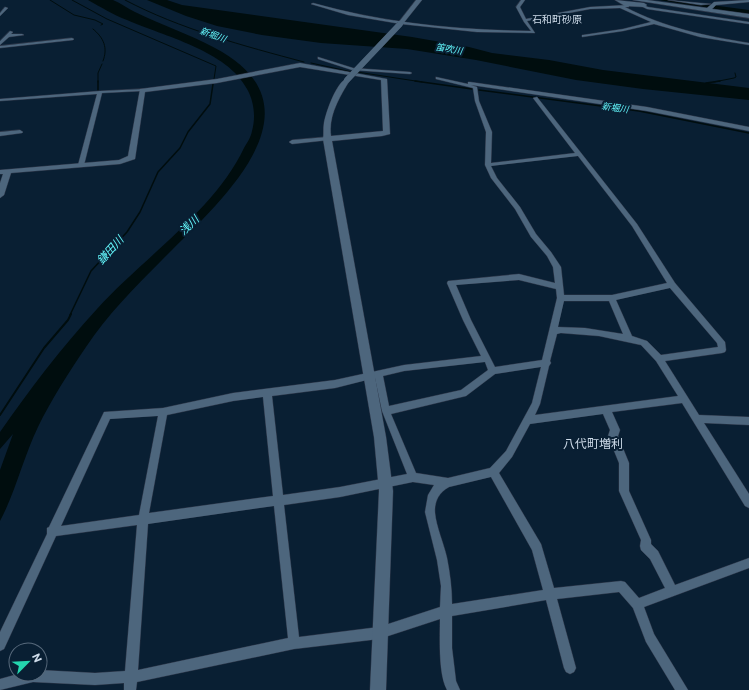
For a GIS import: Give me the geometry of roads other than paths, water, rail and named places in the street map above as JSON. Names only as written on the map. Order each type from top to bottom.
[{"type":"street","points":[[320,0],[314,4],[340,12],[400,23],[471,31],[534,32],[518,8],[522,0]]},
{"type":"street","points":[[378,690],[386,481],[374,376],[327,138],[327,125],[333,104],[347,80],[400,23],[419,0]]},
{"type":"street","points":[[618,0],[630,5]]},
{"type":"street","points":[[636,0],[710,6],[749,0]]},
{"type":"street","points":[[670,0],[701,4],[749,16]]},
{"type":"street","points":[[702,0],[710,6]]},
{"type":"street","points":[[526,20],[590,8],[622,7],[630,5],[651,6],[652,2]]},
{"type":"street","points":[[642,5],[647,8],[749,23]]},
{"type":"street","points":[[622,7],[654,22],[689,34],[749,44]]},
{"type":"street","points":[[0,15],[6,8]]},
{"type":"street","points":[[583,36],[623,30],[654,22]]},
{"type":"street","points":[[0,44],[11,32]]},
{"type":"street","points":[[6,36],[22,35]]},
{"type":"street","points":[[0,48],[72,39]]},
{"type":"street","points":[[320,58],[352,69],[410,73]]},
{"type":"street","points":[[0,100],[142,90],[237,77],[304,64],[384,79],[387,132],[382,134],[292,142]]},
{"type":"street","points":[[454,690],[450,683],[446,586],[442,560],[430,512],[433,495],[439,487],[448,483],[493,472],[509,454],[536,404],[547,363],[561,298],[557,267],[549,254],[533,235],[518,208],[494,178],[488,164],[489,132],[477,101],[475,87],[439,78],[647,109],[749,130]]},
{"type":"street","points":[[0,195],[4,172],[120,162],[131,158],[142,90]]},
{"type":"street","points":[[81,165],[100,92]]},
{"type":"street","points":[[535,98],[635,225],[672,285],[721,342],[722,350],[659,359]]},
{"type":"street","points":[[0,134],[20,132]]},
{"type":"street","points":[[488,164],[579,154]]},
{"type":"street","points":[[493,371],[467,320],[451,283],[519,277],[560,287]]},
{"type":"street","points":[[561,298],[612,298],[672,285]]},
{"type":"street","points":[[612,298],[629,339]]},
{"type":"street","points":[[554,331],[593,333],[629,339],[645,344],[659,359],[749,503]]},
{"type":"street","points":[[0,645],[51,532],[107,415],[163,412],[267,392],[335,384],[404,368],[486,359]]},
{"type":"street","points":[[386,411],[463,393],[493,371],[547,363]]},
{"type":"street","points":[[374,376],[386,411],[413,477]]},
{"type":"street","points":[[267,392],[294,643]]},
{"type":"street","points":[[527,420],[684,399]]},
{"type":"street","points":[[606,410],[615,430],[613,436],[624,463],[624,491],[646,540],[645,546],[654,555],[672,590]]},
{"type":"street","points":[[130,690],[143,519],[163,412]]},
{"type":"street","points":[[696,419],[749,421]]},
{"type":"street","points":[[493,472],[537,548],[570,668]]},
{"type":"street","points":[[51,532],[340,492],[386,481],[413,477],[448,483]]},
{"type":"street","points":[[637,604],[749,563]]},
{"type":"street","points":[[0,685],[33,676],[95,679],[131,677],[294,643],[379,633],[446,611],[550,594],[621,586],[637,604],[650,638],[682,690]]},
{"type":"water","name":"浅川","points":[[88,0],[113,0],[135,12],[215,48],[248,72],[263,99],[263,127],[252,156],[233,184],[210,212],[142,280],[94,335],[54,396],[43,417],[28,451],[11,498],[0,521],[0,470],[13,434],[0,449],[0,432],[46,369],[97,309],[115,290],[177,233],[215,192],[231,171],[250,138],[253,126],[254,109],[247,89],[238,76],[225,64],[193,46],[122,18]]},
{"type":"water","name":"笛吹川","points":[[147,0],[167,0],[182,5],[412,37],[469,47],[492,53],[549,60],[603,70],[749,88],[749,100],[643,89],[576,80],[476,60],[407,49],[321,43],[262,35],[217,26],[186,16]]},
{"type":"waterway","points":[[50,0],[74,15],[95,20],[103,24],[101,25]]},
{"type":"waterway","name":"鎌田川","points":[[72,0],[107,19],[216,66],[214,79]]},
{"type":"waterway","name":"新堀川","points":[[125,0],[168,20],[213,36],[304,62]]},
{"type":"waterway","points":[[661,0],[749,12]]},
{"type":"waterway","points":[[93,29],[100,36],[104,44],[105,52],[103,61]]},
{"type":"waterway","name":"新堀川","points":[[311,63],[352,72]]},
{"type":"waterway","points":[[98,90],[98,73],[102,64]]},
{"type":"waterway","name":"新堀川","points":[[357,72],[421,82]]},
{"type":"waterway","points":[[716,82],[734,78],[736,77],[735,73]]},
{"type":"waterway","name":"新堀川","points":[[415,81],[421,82]]},
{"type":"waterway","name":"新堀川","points":[[421,82],[472,89]]},
{"type":"waterway","points":[[706,83],[716,82]]},
{"type":"waterway","name":"鎌田川","points":[[70,315],[91,271],[127,232],[140,212],[158,172],[180,148],[188,132],[210,104],[213,84]]},
{"type":"waterway","name":"新堀川","points":[[479,90],[639,111],[749,133]]},
{"type":"waterway","name":"鎌田川","points":[[0,415],[44,348],[68,320],[71,314]]},
{"type":"district","name":"石和町砂原","points":[[557,19]]},
{"type":"district","name":"八代町増利","points":[[593,444]]}]
